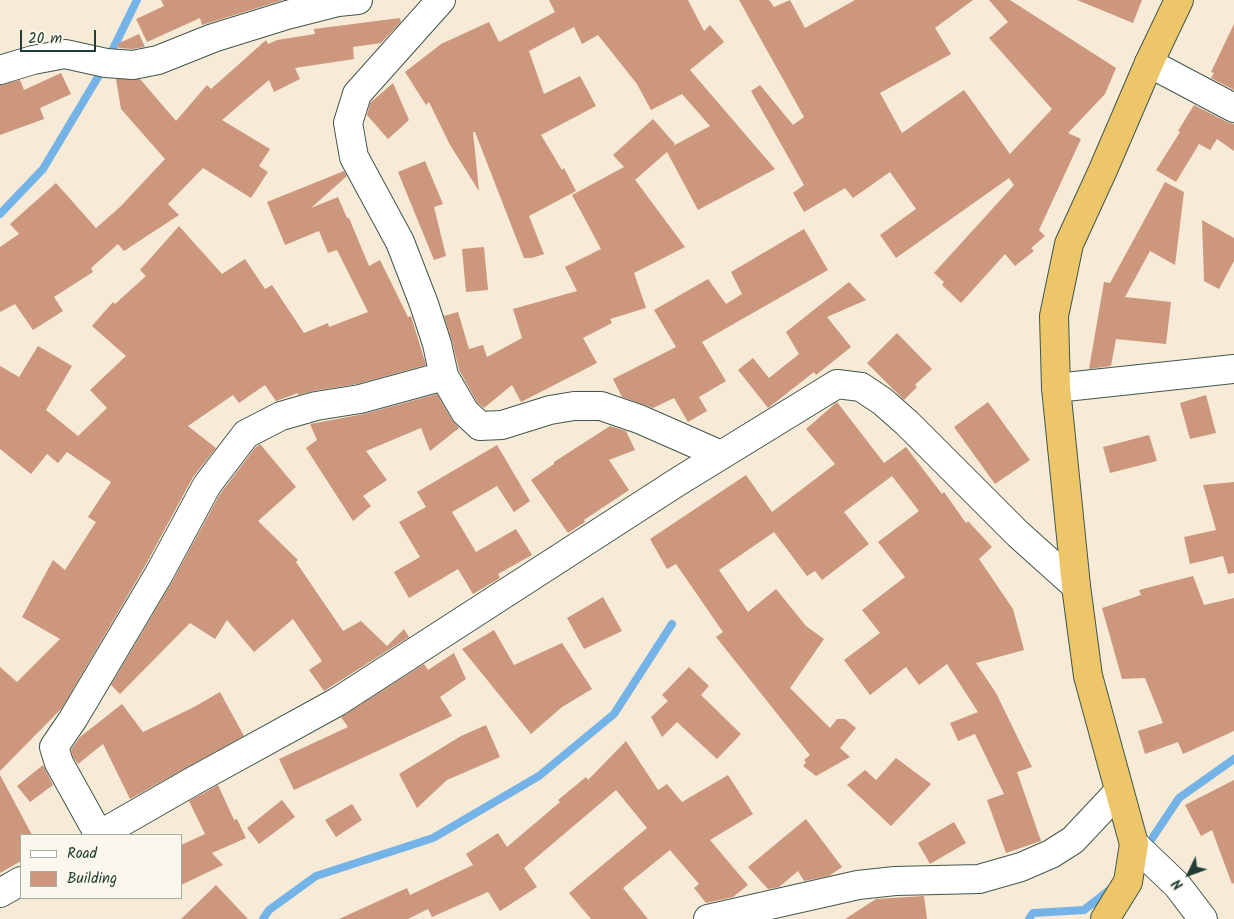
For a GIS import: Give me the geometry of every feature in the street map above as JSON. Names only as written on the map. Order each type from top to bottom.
[{"type":"highway","points":[[1105,919],[1128,882],[1134,844],[1088,676],[1076,586],[1056,388],[1054,316],[1069,244],[1179,0]]},
{"type":"street","points":[[0,70],[33,60],[66,54],[106,63],[133,65],[158,60],[213,38],[287,15],[338,2],[358,0]]},
{"type":"street","points":[[441,0],[357,94],[348,123],[354,157],[400,242],[437,344],[444,376],[465,412],[480,426],[502,424],[550,410],[574,406],[602,406],[639,419],[721,455]]},
{"type":"street","points":[[1149,63],[1234,108]]},
{"type":"street","points":[[1056,388],[1234,369]]},
{"type":"street","points":[[98,834],[59,763],[54,747],[159,574],[207,484],[246,434],[281,416],[316,406],[360,399],[444,376]]},
{"type":"street","points":[[101,834],[337,702],[721,455],[837,384],[861,387],[882,401],[907,423],[1018,534],[1076,586]]},
{"type":"street","points":[[708,919],[858,885],[895,881],[979,879],[1021,867],[1051,854],[1072,840],[1120,791]]},
{"type":"street","points":[[1134,844],[1177,886],[1203,919]]},
{"type":"street","points":[[0,893],[20,882]]},
{"type":"building","points":[[161,0],[283,0],[202,25],[200,18],[147,42],[136,19],[164,6]]},
{"type":"building","points":[[549,0],[688,0],[704,31],[710,25],[724,42],[690,70],[775,169],[698,210],[667,152],[635,180],[685,247],[634,273],[646,308],[610,319],[612,323],[583,338],[597,363],[521,402],[512,385],[484,408],[477,402],[459,370],[444,316],[458,312],[469,349],[483,345],[487,357],[522,338],[513,309],[577,291],[565,267],[601,249],[572,195],[624,167],[613,155],[653,119],[675,144],[673,146],[710,126],[682,94],[651,110],[637,84],[598,35],[582,44],[574,27],[529,51],[544,94],[580,76],[596,106],[541,135],[562,170],[564,168],[576,191],[529,216],[544,254],[532,258],[524,258],[475,132],[473,132],[479,191],[450,145],[429,102],[426,105],[405,72],[441,44],[489,22],[499,42],[555,12]]},
{"type":"building","points":[[739,0],[769,0],[774,7],[790,0],[805,28],[855,0],[973,0],[935,28],[951,54],[880,93],[902,133],[964,90],[1010,154],[1052,109],[989,38],[1008,22],[989,0],[1010,0],[1116,68],[1105,94],[1068,133],[1081,139],[1039,230],[1045,236],[1031,248],[1034,251],[1015,266],[1005,254],[961,303],[942,285],[944,282],[934,273],[1014,185],[1009,178],[896,258],[880,235],[916,209],[890,172],[853,198],[845,188],[804,212],[793,193],[804,185],[751,91],[760,85],[793,125],[804,117]]},
{"type":"building","points":[[1077,0],[1142,0],[1133,23]]},
{"type":"building","points":[[400,18],[401,22],[381,43],[353,47],[354,59],[295,68],[300,79],[274,92],[269,80],[222,120],[270,149],[259,166],[268,172],[251,198],[203,168],[168,204],[179,215],[124,251],[118,244],[91,268],[93,272],[54,297],[63,311],[33,330],[15,304],[0,312],[0,247],[19,234],[10,224],[56,183],[96,228],[120,207],[165,159],[121,109],[116,79],[140,79],[176,121],[207,85],[211,89],[266,40],[268,44],[277,40],[315,34],[314,29]]},
{"type":"building","points":[[1234,24],[1234,90],[1211,78],[1214,73],[1211,72]]},
{"type":"building","points":[[139,34],[145,47],[119,48],[117,44]]},
{"type":"building","points":[[61,73],[71,94],[40,108],[44,119],[0,135],[0,85],[20,80],[24,90]]},
{"type":"building","points":[[393,83],[409,120],[388,139],[367,115],[370,103]]},
{"type":"building","points":[[1194,105],[1234,124],[1234,151],[1217,139],[1210,150],[1199,144],[1176,182],[1156,170],[1180,132],[1178,131]]},
{"type":"building","points":[[425,161],[443,204],[434,207],[446,256],[434,260],[398,172]]},
{"type":"building","points":[[344,171],[347,176],[311,208],[338,197],[369,266],[380,260],[408,317],[411,316],[426,365],[357,384],[298,395],[298,393],[276,401],[265,385],[239,403],[233,395],[188,426],[216,448],[193,477],[145,566],[62,708],[0,771],[0,667],[17,682],[60,639],[22,617],[53,560],[65,570],[96,522],[88,517],[111,482],[67,452],[58,463],[47,454],[31,474],[0,449],[0,366],[19,377],[38,346],[72,366],[46,410],[78,436],[107,408],[90,390],[126,356],[92,326],[113,302],[115,304],[146,276],[140,270],[179,226],[222,274],[245,259],[265,289],[272,285],[304,333],[328,323],[329,327],[368,312],[337,250],[328,253],[319,231],[285,245],[267,202]]},
{"type":"building","points":[[1165,182],[1184,192],[1175,265],[1150,251],[1125,297],[1171,302],[1166,344],[1116,339],[1111,366],[1089,369],[1104,282],[1110,283]]},
{"type":"building","points":[[1202,220],[1234,238],[1234,261],[1219,289],[1204,281]]},
{"type":"building","points":[[804,229],[828,270],[702,342],[726,381],[699,397],[707,411],[688,422],[674,398],[653,408],[622,397],[613,379],[676,347],[654,310],[708,279],[726,304],[742,294],[731,272]]},
{"type":"building","points":[[484,247],[488,290],[466,292],[462,249]]},
{"type":"building","points":[[849,282],[866,300],[827,317],[851,347],[816,375],[814,372],[768,408],[738,370],[753,358],[769,378],[799,354],[786,332]]},
{"type":"building","points":[[897,333],[932,369],[915,385],[917,387],[904,400],[867,363]]},
{"type":"building","points":[[437,394],[452,420],[459,428],[430,451],[421,428],[366,451],[387,480],[363,496],[371,506],[353,521],[306,448],[317,440],[310,424],[364,414]]},
{"type":"building","points":[[1206,395],[1216,433],[1190,439],[1180,403]]},
{"type":"building","points":[[837,402],[884,463],[906,447],[942,494],[944,492],[966,523],[968,521],[992,547],[979,559],[1013,609],[1024,650],[976,663],[996,693],[1032,767],[1017,772],[1041,841],[1006,853],[987,800],[1004,794],[975,734],[958,741],[950,723],[978,712],[947,664],[919,685],[906,667],[870,695],[844,660],[880,633],[862,610],[905,577],[878,542],[919,511],[892,476],[844,512],[869,544],[822,580],[815,571],[807,576],[774,532],[719,570],[748,612],[776,589],[806,626],[824,639],[790,688],[830,728],[837,719],[845,719],[856,728],[840,748],[850,757],[816,776],[803,766],[806,762],[804,760],[810,755],[716,637],[723,632],[676,564],[667,569],[650,539],[746,475],[772,512],[835,464],[806,429]]},
{"type":"building","points":[[988,402],[1030,460],[995,484],[954,427]]},
{"type":"building","points":[[610,426],[626,431],[635,450],[609,460],[629,490],[568,533],[531,480],[554,464],[554,462]]},
{"type":"building","points":[[1149,435],[1157,461],[1110,473],[1103,447]]},
{"type":"building","points":[[260,444],[296,487],[258,521],[298,560],[296,562],[343,631],[361,621],[387,646],[404,629],[409,637],[324,691],[309,670],[322,661],[293,619],[254,652],[227,620],[215,639],[190,623],[120,694],[111,685],[172,582],[220,494]]},
{"type":"building","points":[[497,445],[530,501],[514,512],[497,486],[452,512],[476,552],[516,529],[532,555],[498,574],[500,578],[473,594],[458,569],[409,598],[394,572],[420,557],[399,522],[426,507],[417,492]]},
{"type":"building","points":[[1234,482],[1234,573],[1228,574],[1223,556],[1190,564],[1184,537],[1216,530],[1203,485]]},
{"type":"building","points":[[1193,576],[1204,605],[1234,598],[1234,731],[1183,754],[1178,742],[1145,754],[1138,731],[1163,723],[1145,678],[1122,679],[1102,608],[1141,595],[1139,590]]},
{"type":"building","points":[[603,597],[622,631],[584,649],[567,618]]},
{"type":"building","points":[[494,630],[514,665],[562,643],[592,689],[562,707],[531,734],[462,649]]},
{"type":"building","points":[[454,653],[466,679],[440,697],[452,716],[294,790],[279,759],[348,727],[341,717],[424,664],[428,670]]},
{"type":"building","points":[[689,667],[709,686],[701,695],[741,734],[717,759],[677,722],[662,737],[651,717],[668,701],[662,695]]},
{"type":"building","points":[[220,692],[244,736],[130,799],[103,744],[78,764],[73,757],[71,750],[80,737],[122,704],[143,732]]},
{"type":"building","points":[[486,725],[500,757],[447,780],[417,808],[399,774],[461,736]]},
{"type":"building","points":[[626,741],[658,790],[667,784],[682,802],[728,775],[753,814],[710,840],[748,885],[733,897],[706,903],[694,888],[699,884],[670,850],[623,888],[648,919],[591,919],[569,893],[647,828],[616,790],[524,868],[537,887],[500,911],[488,892],[432,917],[428,909],[408,919],[339,919],[407,888],[410,895],[473,865],[466,854],[498,833],[507,847],[560,802],[558,800],[586,777],[588,780]]},
{"type":"building","points":[[896,758],[931,784],[891,826],[847,785],[865,770],[876,780]]},
{"type":"building","points":[[43,765],[53,785],[30,802],[17,786]]},
{"type":"building","points":[[0,775],[31,834],[20,834],[20,862],[0,873]]},
{"type":"building","points":[[1234,780],[1234,883],[1232,884],[1212,830],[1201,836],[1185,805]]},
{"type":"building","points":[[218,785],[234,820],[237,819],[246,838],[212,853],[223,865],[182,885],[182,845],[205,834],[189,801]]},
{"type":"building","points":[[282,800],[295,817],[259,844],[247,828]]},
{"type":"building","points":[[352,804],[362,820],[336,837],[325,820]]},
{"type":"building","points":[[806,819],[842,867],[829,876],[804,881],[798,871],[779,887],[768,889],[748,867]]},
{"type":"building","points":[[954,822],[966,843],[930,864],[918,843]]},
{"type":"building","points":[[216,885],[248,919],[181,919]]},
{"type":"building","points":[[924,896],[927,919],[845,919],[876,899]]},
{"type":"waterway","points":[[109,57],[137,0]]},
{"type":"waterway","points":[[0,214],[43,169],[104,67]]},
{"type":"waterway","points":[[263,919],[269,910],[316,876],[433,838],[539,776],[614,714],[672,624]]},
{"type":"waterway","points":[[1145,849],[1179,798],[1234,759]]},
{"type":"waterway","points":[[1029,919],[1033,913],[1084,910],[1112,888]]}]
